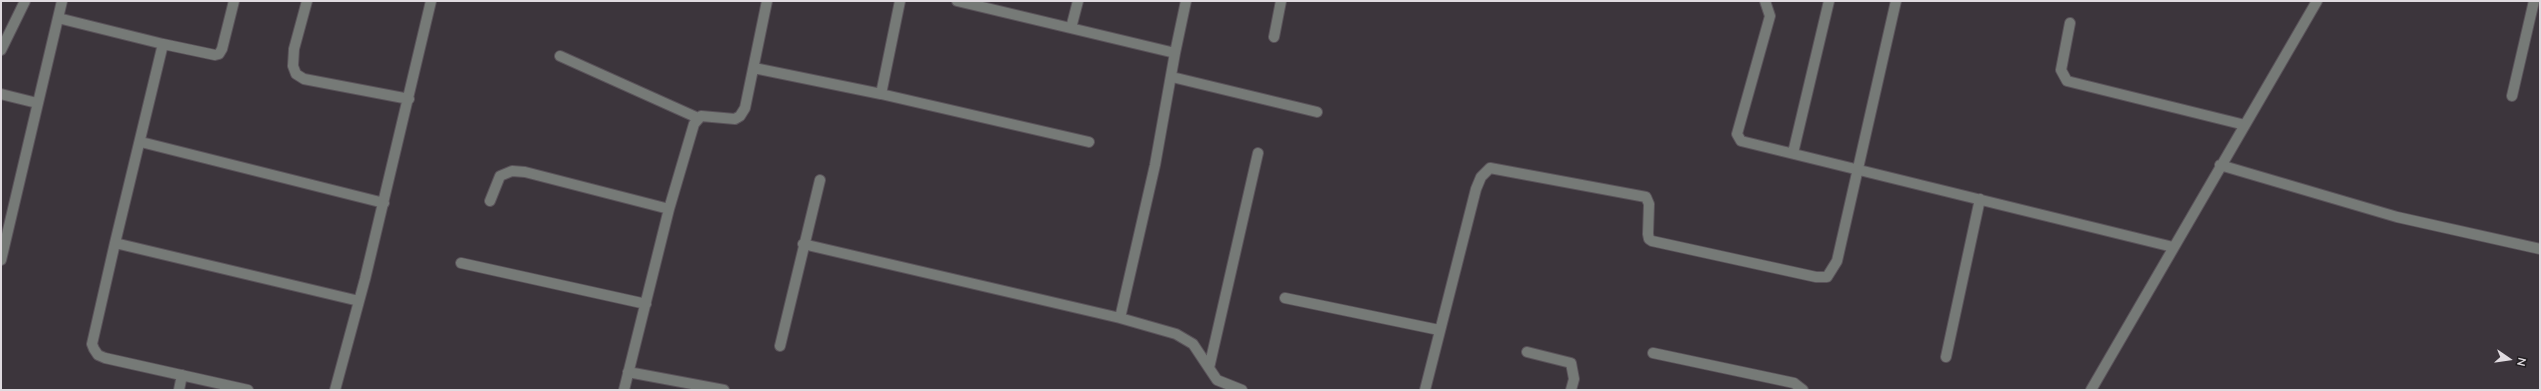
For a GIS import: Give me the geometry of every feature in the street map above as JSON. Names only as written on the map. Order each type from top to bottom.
[{"type":"street","points":[[1,50],[25,1]]},
{"type":"street","points":[[1,260],[62,1]]},
{"type":"street","points":[[58,18],[215,56],[219,54],[222,49],[234,1]]},
{"type":"street","points":[[307,1],[294,48],[293,66],[296,74],[304,79],[409,99]]},
{"type":"street","points":[[335,390],[384,203],[431,1]]},
{"type":"street","points":[[560,56],[698,118],[706,116],[735,119],[740,116],[745,108],[767,1]]},
{"type":"street","points":[[881,94],[900,1]]},
{"type":"street","points":[[957,1],[968,2],[1175,53]]},
{"type":"street","points":[[1071,28],[1078,1]]},
{"type":"street","points":[[1120,318],[1155,165],[1186,1]]},
{"type":"street","points":[[1274,37],[1281,1]]},
{"type":"street","points":[[1765,1],[1770,16],[1737,134],[1738,138],[1744,143],[1793,153],[2173,247]]},
{"type":"street","points":[[1793,153],[1829,1]]},
{"type":"street","points":[[1425,390],[1476,189],[1481,177],[1490,168],[1646,197],[1649,204],[1648,234],[1652,241],[1816,277],[1827,277],[1837,261],[1896,1]]},
{"type":"street","points":[[2091,390],[2220,165],[2317,1]]},
{"type":"street","points":[[2512,96],[2534,1]]},
{"type":"street","points":[[2070,23],[2061,70],[2067,81],[2244,125]]},
{"type":"street","points":[[163,44],[92,344],[98,355],[105,358],[247,390]]},
{"type":"street","points":[[754,68],[881,94],[1089,142]]},
{"type":"street","points":[[1172,77],[1318,112]]},
{"type":"street","points":[[1,94],[37,103]]},
{"type":"street","points":[[624,390],[669,209],[692,129],[698,118]]},
{"type":"street","points":[[141,142],[384,203]]},
{"type":"street","points":[[1209,368],[1258,153]]},
{"type":"street","points":[[2220,165],[2397,217],[2540,249]]},
{"type":"street","points":[[490,201],[500,176],[512,171],[532,174],[669,209]]},
{"type":"street","points":[[780,346],[820,180]]},
{"type":"street","points":[[1946,356],[1980,199]]},
{"type":"street","points":[[115,243],[359,301]]},
{"type":"street","points":[[804,244],[1120,318],[1176,334],[1193,344],[1218,380],[1242,390]]},
{"type":"street","points":[[461,263],[646,304]]},
{"type":"street","points":[[1284,298],[1439,330]]},
{"type":"street","points":[[1527,352],[1571,363],[1574,379],[1571,390]]},
{"type":"street","points":[[1653,353],[1794,383],[1803,390]]},
{"type":"street","points":[[628,372],[724,390]]},
{"type":"street","points":[[179,390],[182,375]]}]
